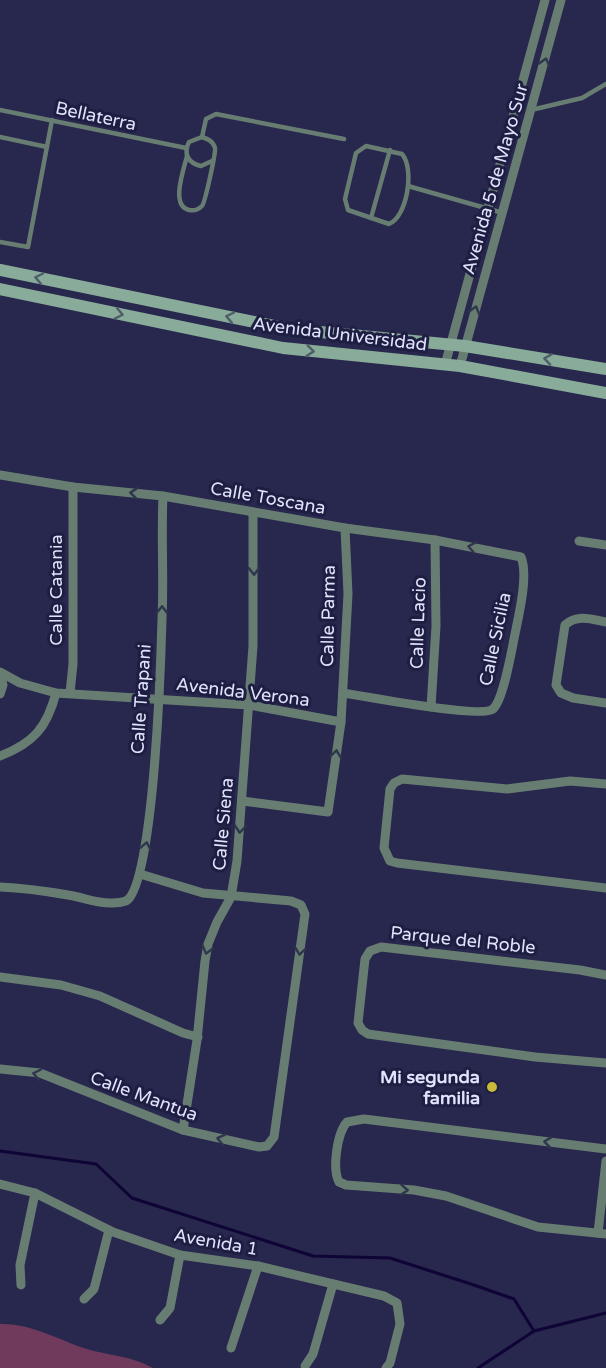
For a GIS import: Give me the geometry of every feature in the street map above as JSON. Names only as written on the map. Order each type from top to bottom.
[{"type":"main road","name":"Avenida Universidad","points":[[0,270],[289,329],[465,346],[606,369]]},
{"type":"main road","name":"Avenida Universidad","points":[[0,289],[283,348],[460,366],[606,393]]},
{"type":"street","name":"Avenida 5 de Mayo Sur","points":[[445,365],[545,0]]},
{"type":"street","name":"Avenida 5 de Mayo Sur","points":[[460,366],[561,0]]},
{"type":"street","name":"Calle Toscana","points":[[0,475],[73,487],[163,496],[345,528],[435,540],[518,555],[523,564]]},
{"type":"street","name":"Calle Catania","points":[[70,693],[73,664],[73,487]]},
{"type":"street","name":"Calle Trapani","points":[[0,887],[112,903],[126,900],[133,893],[140,874],[148,836],[162,618],[163,496]]},
{"type":"street","name":"Calle Siena","points":[[183,1130],[198,1037],[208,944],[231,897],[237,861],[254,604],[253,513]]},
{"type":"street","name":"Calle Parma","points":[[242,801],[328,812],[343,693],[348,594],[345,528]]},
{"type":"street","name":"Calle Lacio","points":[[431,707],[436,626],[435,540]]},
{"type":"street","points":[[579,541],[606,545]]},
{"type":"street","name":"Calle Sicilia","points":[[431,707],[484,713],[492,709],[499,700],[521,605],[523,564]]},
{"type":"street","points":[[606,622],[582,618],[572,619],[565,626],[556,685],[561,693],[567,696],[606,703]]},
{"type":"street","name":"Avenida Verona","points":[[0,672],[20,683],[56,693],[249,705],[341,722]]},
{"type":"street","points":[[0,672],[2,689],[20,683]]},
{"type":"street","points":[[0,756],[24,744],[41,729],[50,714],[56,693]]},
{"type":"street","points":[[343,693],[431,707]]},
{"type":"street","points":[[606,784],[570,781],[507,789],[402,779],[394,783],[390,789],[384,848],[390,861],[397,863],[606,888]]},
{"type":"street","points":[[140,874],[177,887],[231,897]]},
{"type":"street","name":"Calle Mantua","points":[[0,1069],[40,1073],[183,1130],[259,1147],[267,1146],[274,1137],[305,914],[301,905],[291,901],[231,897]]},
{"type":"street","name":"Parque del Roble","points":[[606,975],[381,947],[370,951],[365,959],[358,1023],[368,1034],[535,1057],[606,1063]]},
{"type":"street","points":[[0,977],[41,982],[100,996],[183,1034],[198,1037]]},
{"type":"street","points":[[606,1149],[364,1119],[347,1122],[340,1134],[336,1176],[339,1182],[346,1185],[414,1190],[446,1196],[538,1227],[602,1233],[606,1161]]},
{"type":"street","name":"Avenida 1","points":[[0,1184],[35,1193],[109,1230],[180,1255],[258,1266],[384,1296],[397,1303],[400,1324],[390,1366]]},
{"type":"street","points":[[21,1285],[20,1265],[35,1193]]},
{"type":"street","points":[[84,1299],[93,1289],[109,1230]]},
{"type":"street","points":[[160,1320],[170,1308],[180,1255]]},
{"type":"street","points":[[231,1348],[258,1266]]},
{"type":"street","points":[[305,1366],[313,1354],[333,1284]]},
{"type":"lane","points":[[531,110],[582,98],[606,84]]},
{"type":"lane","name":"Bellaterra","points":[[0,110],[186,148]]},
{"type":"lane","points":[[202,136],[206,119],[216,114],[344,139]]},
{"type":"lane","points":[[0,242],[28,247],[52,120]]},
{"type":"lane","points":[[202,136],[210,139],[215,146],[216,154],[212,161],[205,201],[199,208],[190,210],[182,206],[178,197],[187,156],[186,148],[189,142],[202,136]]},
{"type":"lane","points":[[0,137],[47,147]]},
{"type":"lane","points":[[366,146],[390,150],[402,154],[406,159],[408,186],[400,214],[395,222],[389,224],[348,210],[345,206],[345,199],[356,153],[366,146]]},
{"type":"lane","points":[[371,218],[390,150]]},
{"type":"lane","points":[[187,156],[190,161],[201,166],[212,161]]},
{"type":"lane","points":[[408,186],[503,213]]},
{"type":"shaded area","points":[[0,1324],[35,1329],[90,1350],[129,1359],[153,1368],[0,1368]]},
{"type":"waterway","points":[[0,1151],[96,1164],[132,1198],[313,1256],[390,1258],[474,1285],[514,1299],[534,1331]]},
{"type":"waterway","points":[[478,1368],[534,1331],[606,1313]]},
{"type":"place","name":"Mi segunda familia","points":[[492,1087]]}]
